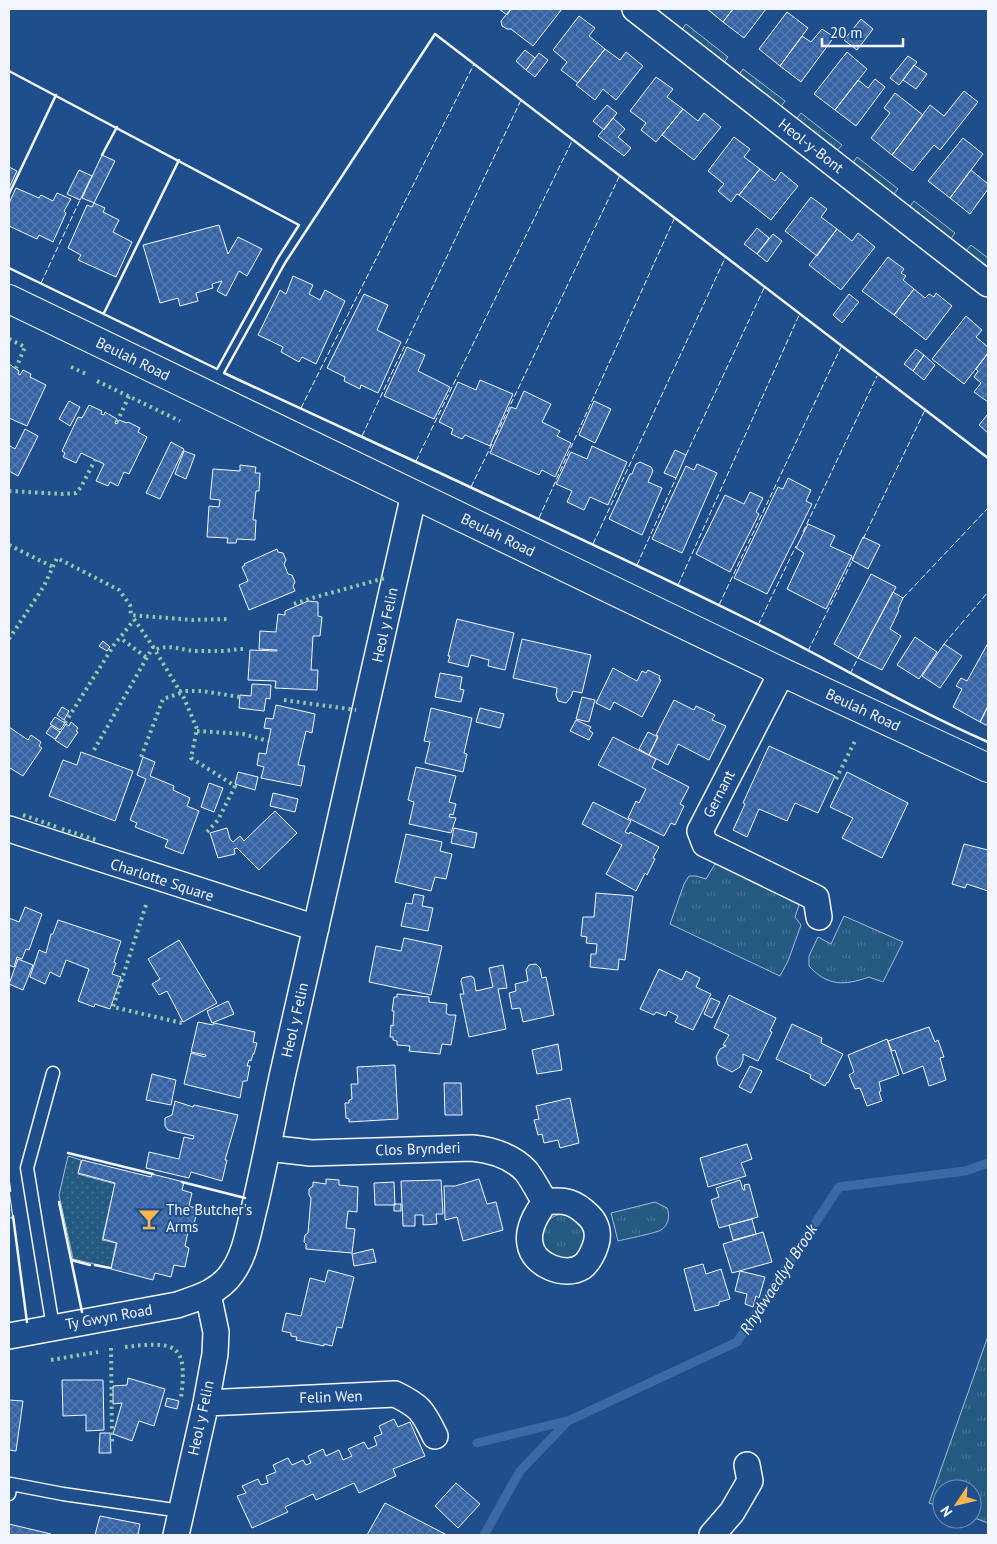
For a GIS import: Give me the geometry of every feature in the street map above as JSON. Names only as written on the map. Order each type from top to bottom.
[{"type":"street","name":"Heol-y-Bont","points":[[635,9],[988,284]]},
{"type":"street","name":"Beulah Road","points":[[9,299],[782,672],[988,768]]},
{"type":"street","name":"Heol y Felin","points":[[176,1535],[206,1403],[214,1354],[216,1332],[208,1294],[221,1286],[233,1273],[242,1255],[268,1148],[282,1078],[414,494]]},
{"type":"street","name":"Gernant","points":[[782,672],[700,831],[705,844],[816,898],[819,917]]},
{"type":"street","name":"Charlotte Square","points":[[9,829],[316,928]]},
{"type":"street","name":"Clos Brynderi","points":[[268,1148],[311,1153],[462,1148],[491,1150],[509,1158],[525,1171],[545,1202]]},
{"type":"street","name":"Ty Gwyn Road","points":[[9,1336],[177,1305],[208,1294]]},
{"type":"street","name":"Felin Wen","points":[[206,1403],[395,1394],[411,1402],[423,1412],[435,1436]]},
{"type":"street","points":[[712,1535],[732,1512],[750,1481],[747,1465]]},
{"type":"lane","points":[[53,1073],[27,1168],[53,1327]]},
{"type":"lane","points":[[9,1494],[11,1484],[63,1494],[181,1511]]},
{"type":"green space","points":[[686,24],[728,57],[723,64],[681,31]]},
{"type":"green space","points":[[743,69],[785,101],[780,108],[738,76]]},
{"type":"green space","points":[[801,113],[842,145],[836,152],[795,121]]},
{"type":"green space","points":[[857,157],[898,189],[893,195],[852,164]]},
{"type":"green space","points":[[914,201],[955,233],[950,240],[908,209]]},
{"type":"green space","points":[[971,245],[988,258],[988,270],[965,252]]},
{"type":"green space","points":[[722,862],[798,899],[799,905],[795,917],[801,925],[788,961],[780,976],[670,924],[684,884],[689,876],[706,879],[715,864]]},
{"type":"green space","points":[[844,916],[903,942],[883,982],[869,977],[844,983],[829,981],[809,966],[809,956],[818,937],[831,944]]},
{"type":"green space","points":[[68,1156],[81,1160],[78,1174],[115,1184],[102,1240],[116,1243],[111,1268],[73,1259],[59,1195]]},
{"type":"green space","points":[[655,1202],[667,1208],[669,1217],[664,1228],[653,1233],[618,1241],[611,1213]]},
{"type":"green space","points":[[568,1214],[580,1220],[585,1228],[585,1244],[580,1252],[572,1257],[560,1258],[548,1252],[543,1244],[542,1232],[548,1220],[556,1215]]},
{"type":"green space","points":[[988,1336],[988,1523],[982,1521],[982,1479],[937,1479]]},
{"type":"building","points":[[499,9],[511,9],[507,15]]},
{"type":"building","points":[[511,9],[562,9],[533,46],[511,29],[502,26],[501,21]]},
{"type":"building","points":[[707,9],[733,9],[723,22]]},
{"type":"building","points":[[733,9],[766,9],[744,38],[723,22]]},
{"type":"building","points":[[787,12],[808,28],[780,66],[759,49]]},
{"type":"building","points":[[579,16],[595,28],[589,36],[605,49],[578,83],[561,70],[567,62],[553,50]]},
{"type":"building","points":[[861,19],[873,29],[857,50],[844,40]]},
{"type":"building","points":[[822,29],[834,37],[801,82],[780,66],[802,36],[811,42]]},
{"type":"building","points":[[605,49],[620,60],[626,52],[643,66],[616,100],[603,89],[595,100],[576,85]]},
{"type":"building","points":[[525,50],[535,58],[526,70],[516,61]]},
{"type":"building","points":[[847,52],[867,69],[835,110],[814,94]]},
{"type":"building","points":[[539,53],[548,60],[535,77],[526,70]]},
{"type":"building","points":[[908,56],[917,62],[899,85],[890,78]]},
{"type":"building","points":[[914,65],[927,74],[916,89],[903,80]]},
{"type":"building","points":[[656,77],[673,89],[667,97],[683,109],[656,142],[641,130],[646,123],[630,111]]},
{"type":"building","points":[[875,79],[885,87],[856,126],[835,110],[858,80],[868,88]]},
{"type":"building","points":[[964,91],[978,102],[940,150],[934,145],[913,171],[892,155],[930,105],[944,116]]},
{"type":"building","points":[[895,93],[923,115],[892,155],[871,138],[890,113],[884,108]]},
{"type":"building","points":[[607,105],[617,113],[604,130],[593,121]]},
{"type":"building","points":[[683,109],[698,121],[704,113],[721,127],[694,160],[662,135]]},
{"type":"building","points":[[613,118],[625,129],[618,137],[631,148],[624,156],[598,136]]},
{"type":"building","points":[[734,137],[750,149],[744,157],[760,169],[731,202],[718,191],[724,184],[708,171]]},
{"type":"building","points":[[963,138],[983,154],[950,198],[928,181]]},
{"type":"building","points":[[102,155],[115,161],[94,203],[82,198]]},
{"type":"building","points":[[9,167],[17,171],[9,188]]},
{"type":"building","points":[[760,169],[775,181],[781,172],[798,186],[771,220],[739,195]]},
{"type":"building","points":[[79,170],[92,176],[80,200],[67,194]]},
{"type":"building","points":[[971,170],[988,184],[988,189],[970,214],[950,198]]},
{"type":"building","points":[[16,188],[39,198],[41,195],[53,201],[57,193],[71,199],[64,211],[66,213],[53,242],[39,235],[37,239],[9,226],[9,203]]},
{"type":"building","points":[[811,197],[827,209],[821,217],[837,229],[817,256],[785,231]]},
{"type":"building","points":[[94,203],[105,208],[103,212],[119,220],[113,232],[132,242],[116,277],[78,260],[81,255],[68,248],[87,205],[92,207]]},
{"type":"building","points":[[219,225],[228,254],[238,237],[262,249],[247,276],[239,271],[226,296],[217,291],[222,281],[212,284],[213,288],[196,293],[198,301],[180,306],[178,298],[160,303],[143,245]]},
{"type":"building","points":[[757,228],[769,238],[757,254],[744,244]]},
{"type":"building","points":[[837,229],[852,241],[858,233],[875,247],[841,290],[809,265]]},
{"type":"building","points":[[773,234],[782,241],[767,262],[757,254]]},
{"type":"building","points":[[888,257],[904,269],[901,273],[906,276],[903,280],[914,289],[894,315],[862,291]]},
{"type":"building","points":[[293,276],[313,285],[309,294],[320,300],[325,290],[345,301],[316,364],[302,357],[299,362],[281,352],[283,347],[258,335],[280,290],[286,294]]},
{"type":"building","points":[[914,289],[925,298],[929,294],[934,297],[936,293],[952,306],[926,340],[894,315]]},
{"type":"building","points":[[364,294],[388,305],[377,330],[401,342],[378,393],[361,385],[360,389],[344,381],[345,377],[327,368]]},
{"type":"building","points":[[849,294],[859,302],[842,323],[833,315]]},
{"type":"building","points":[[966,316],[982,330],[976,337],[988,347],[988,353],[964,384],[932,359]]},
{"type":"building","points":[[407,347],[425,355],[418,371],[450,387],[434,419],[384,396]]},
{"type":"building","points":[[916,349],[924,355],[913,371],[904,364]]},
{"type":"building","points":[[988,353],[988,402],[974,392],[981,383],[974,377],[978,371],[976,369]]},
{"type":"building","points":[[924,355],[935,365],[924,380],[913,371]]},
{"type":"building","points":[[9,364],[19,371],[18,374],[20,375],[23,370],[31,374],[30,377],[46,385],[27,426],[9,418]]},
{"type":"building","points":[[480,380],[513,394],[490,446],[465,435],[462,439],[451,434],[453,429],[439,422],[458,382],[476,390]]},
{"type":"building","points":[[524,391],[551,404],[542,422],[560,431],[557,436],[571,443],[555,477],[542,470],[539,475],[490,453],[511,407],[516,409]]},
{"type":"building","points":[[69,401],[80,407],[70,426],[59,419]]},
{"type":"building","points":[[594,401],[611,409],[595,443],[579,435]]},
{"type":"building","points":[[89,405],[102,411],[101,414],[104,415],[105,412],[117,419],[115,423],[117,424],[119,420],[140,428],[138,432],[147,437],[129,474],[124,472],[118,486],[110,482],[108,486],[96,481],[104,464],[81,453],[76,463],[63,457],[65,453],[62,451],[78,417],[82,418]]},
{"type":"building","points":[[988,414],[988,433],[979,425]]},
{"type":"building","points":[[25,429],[38,436],[18,476],[9,471],[9,448],[10,446],[15,449]]},
{"type":"building","points":[[171,442],[184,449],[160,499],[146,493]]},
{"type":"building","points":[[592,446],[627,462],[608,505],[590,497],[584,510],[567,502],[572,491],[556,484],[571,452],[587,459]]},
{"type":"building","points":[[675,450],[686,455],[676,478],[664,473]]},
{"type":"building","points":[[184,451],[195,455],[186,479],[175,474]]},
{"type":"building","points":[[640,462],[651,467],[653,471],[648,482],[662,488],[642,535],[609,519],[630,474],[632,474],[636,464]]},
{"type":"building","points":[[697,464],[717,473],[682,553],[652,539],[686,466],[694,470]]},
{"type":"building","points":[[240,465],[256,467],[255,473],[260,473],[259,491],[256,491],[253,520],[256,520],[255,540],[237,539],[236,543],[227,543],[228,538],[207,537],[209,506],[219,507],[220,500],[210,499],[213,469],[240,471]]},
{"type":"building","points":[[788,478],[811,490],[806,501],[812,504],[767,594],[734,578],[778,487],[783,489]]},
{"type":"building","points":[[750,492],[763,498],[756,512],[759,514],[730,572],[696,554],[725,495],[744,504]]},
{"type":"building","points":[[808,524],[835,536],[830,546],[852,556],[826,609],[787,589],[804,553],[796,548]]},
{"type":"building","points":[[863,537],[880,545],[868,569],[852,560]]},
{"type":"building","points":[[277,549],[278,552],[283,553],[286,560],[284,564],[288,574],[292,575],[295,582],[293,586],[295,591],[249,610],[239,585],[248,581],[242,567],[244,564]]},
{"type":"building","points":[[871,574],[896,587],[858,658],[834,644]]},
{"type":"building","points":[[893,592],[903,598],[890,629],[901,636],[882,670],[858,658]]},
{"type":"building","points":[[308,601],[318,602],[318,616],[322,617],[320,636],[313,636],[311,670],[318,670],[317,690],[275,688],[276,681],[248,680],[250,650],[277,651],[259,649],[260,631],[276,632],[278,614],[285,615],[285,611]]},
{"type":"building","points":[[457,619],[514,633],[505,670],[488,666],[489,660],[471,655],[468,667],[448,662]]},
{"type":"building","points":[[915,637],[937,652],[919,679],[897,665]]},
{"type":"building","points":[[522,639],[591,655],[582,693],[573,691],[566,703],[558,701],[556,695],[557,688],[513,678]]},
{"type":"building","points":[[103,641],[110,647],[107,651],[99,646]]},
{"type":"building","points":[[988,643],[988,706],[980,722],[953,707],[962,689],[956,686],[961,678],[967,681]]},
{"type":"building","points":[[944,644],[962,656],[940,688],[922,676]]},
{"type":"building","points":[[613,668],[637,681],[642,671],[646,673],[648,670],[660,676],[659,679],[661,680],[642,717],[614,702],[610,710],[596,703]]},
{"type":"building","points":[[440,673],[462,677],[460,689],[464,690],[461,702],[435,697]]},
{"type":"building","points":[[252,684],[271,685],[270,699],[266,698],[264,711],[239,708],[240,695],[251,696]]},
{"type":"building","points":[[582,697],[595,700],[589,722],[576,719]]},
{"type":"building","points":[[674,700],[694,710],[696,706],[715,715],[712,720],[726,726],[709,760],[678,744],[668,765],[649,755],[658,736],[656,735]]},
{"type":"building","points":[[276,705],[315,714],[312,733],[306,731],[298,765],[305,766],[301,786],[261,778],[264,767],[257,765],[259,753],[266,754],[271,729],[264,728],[266,718],[273,719]]},
{"type":"building","points":[[988,706],[988,726],[980,722]]},
{"type":"building","points":[[62,707],[69,711],[64,720],[57,715]]},
{"type":"building","points":[[431,708],[472,718],[464,753],[467,754],[463,772],[425,763],[430,742],[424,741]]},
{"type":"building","points":[[480,708],[504,714],[500,728],[476,722]]},
{"type":"building","points":[[55,717],[65,723],[60,730],[50,724]]},
{"type":"building","points":[[576,720],[591,727],[589,730],[593,733],[589,740],[570,731]]},
{"type":"building","points":[[71,722],[78,728],[76,731],[78,732],[67,748],[55,740],[66,724],[69,726]]},
{"type":"building","points":[[51,726],[60,732],[55,739],[46,733]]},
{"type":"building","points":[[9,727],[28,740],[31,735],[41,742],[39,746],[42,748],[23,776],[10,768],[9,770]]},
{"type":"building","points":[[648,732],[658,737],[649,755],[639,749]]},
{"type":"building","points":[[613,737],[656,759],[652,768],[689,787],[680,804],[684,806],[675,825],[671,823],[664,836],[628,818],[636,801],[639,803],[646,789],[598,765]]},
{"type":"building","points":[[769,746],[835,776],[818,813],[795,803],[787,821],[759,809],[747,837],[733,830]]},
{"type":"building","points":[[81,752],[133,771],[115,821],[49,796],[63,760],[77,765]]},
{"type":"building","points":[[143,757],[155,762],[150,776],[174,786],[173,790],[190,798],[187,806],[199,811],[183,854],[165,847],[168,840],[135,827],[137,823],[130,820],[146,779],[137,775]]},
{"type":"building","points":[[416,767],[456,776],[449,802],[456,804],[453,815],[450,814],[449,817],[456,818],[451,833],[409,824],[414,802],[408,800]]},
{"type":"building","points":[[238,772],[258,777],[255,790],[235,784]]},
{"type":"building","points":[[847,772],[908,803],[882,858],[842,838],[853,818],[830,807]]},
{"type":"building","points":[[209,783],[223,788],[214,812],[201,807]]},
{"type":"building","points":[[273,793],[298,799],[295,812],[270,806]]},
{"type":"building","points":[[593,802],[631,821],[625,832],[629,834],[630,832],[659,847],[647,875],[645,873],[636,891],[606,874],[622,845],[582,824]]},
{"type":"building","points":[[275,811],[297,833],[259,870],[237,848],[234,849],[235,854],[218,858],[210,833],[227,828],[230,839],[233,842],[240,836],[244,841]]},
{"type":"building","points":[[454,828],[477,833],[474,848],[451,843]]},
{"type":"building","points":[[406,834],[442,842],[440,851],[452,854],[446,879],[435,877],[431,891],[395,882]]},
{"type":"building","points":[[964,844],[988,850],[988,891],[967,884],[965,888],[952,884]]},
{"type":"building","points":[[596,893],[633,896],[625,960],[619,959],[618,970],[590,967],[591,954],[596,954],[597,944],[586,943],[587,937],[581,936],[583,917],[594,917]]},
{"type":"building","points":[[414,894],[424,896],[422,906],[433,908],[428,931],[401,926],[406,903],[412,904]]},
{"type":"building","points":[[25,907],[42,914],[29,950],[26,949],[22,959],[17,957],[14,967],[9,965],[9,918],[19,922]]},
{"type":"building","points":[[58,920],[121,941],[112,974],[121,977],[110,1009],[95,1004],[94,1007],[78,1001],[89,969],[66,960],[60,977],[50,972],[45,984],[30,977],[39,950],[46,953],[51,934],[53,934]]},
{"type":"building","points":[[404,938],[442,946],[431,995],[369,982],[376,946],[401,951]]},
{"type":"building","points":[[179,940],[217,1003],[183,1022],[167,991],[159,995],[152,984],[160,979],[148,959]]},
{"type":"building","points":[[18,959],[33,965],[23,990],[9,984]]},
{"type":"building","points":[[536,964],[540,968],[542,978],[546,977],[554,1015],[523,1022],[520,1008],[512,1009],[509,993],[516,991],[515,984],[528,981],[526,970],[529,965]]},
{"type":"building","points":[[503,965],[507,988],[498,989],[506,1029],[469,1037],[460,994],[464,994],[462,978],[471,976],[474,978],[476,991],[493,987],[489,968]]},
{"type":"building","points":[[659,969],[682,980],[686,971],[700,978],[696,987],[711,994],[693,1030],[675,1022],[678,1016],[668,1011],[666,1016],[656,1012],[654,1015],[640,1009]]},
{"type":"building","points":[[397,994],[429,997],[429,1002],[447,1004],[446,1013],[456,1015],[451,1045],[442,1044],[440,1054],[409,1051],[410,1046],[397,1045],[397,1041],[390,1037],[391,1025],[393,1026],[394,1011],[392,1011],[394,997],[397,997]]},
{"type":"building","points":[[729,995],[776,1018],[770,1031],[772,1032],[758,1061],[743,1054],[740,1067],[732,1072],[718,1065],[716,1057],[720,1049],[726,1046],[723,1045],[729,1035],[714,1028]]},
{"type":"building","points":[[711,998],[720,1002],[712,1018],[704,1014]]},
{"type":"building","points":[[228,1001],[234,1014],[212,1023],[207,1011]]},
{"type":"building","points":[[198,1022],[213,1025],[214,1023],[255,1032],[253,1042],[257,1043],[251,1061],[249,1060],[247,1066],[250,1066],[247,1081],[243,1081],[240,1098],[184,1084],[191,1053],[205,1057],[206,1055],[191,1052]]},
{"type":"building","points":[[792,1024],[822,1038],[821,1043],[843,1054],[825,1086],[810,1078],[811,1075],[776,1059]]},
{"type":"building","points":[[929,1027],[935,1042],[938,1040],[944,1057],[940,1058],[946,1080],[929,1086],[923,1066],[903,1074],[895,1050],[892,1051],[888,1041]]},
{"type":"building","points":[[887,1039],[899,1075],[879,1082],[881,1091],[879,1092],[882,1101],[867,1106],[860,1088],[855,1089],[849,1075],[854,1072],[848,1055]]},
{"type":"building","points":[[558,1044],[562,1070],[537,1074],[532,1050]]},
{"type":"building","points":[[395,1065],[398,1119],[349,1122],[349,1119],[346,1118],[345,1103],[349,1103],[349,1100],[352,1099],[351,1084],[358,1084],[357,1067]]},
{"type":"building","points":[[750,1066],[762,1071],[751,1093],[739,1087]]},
{"type":"building","points":[[152,1074],[176,1080],[171,1105],[146,1100]]},
{"type":"building","points":[[444,1083],[461,1083],[462,1115],[445,1115]]},
{"type":"building","points":[[570,1098],[579,1143],[560,1148],[558,1140],[544,1143],[542,1134],[538,1135],[534,1120],[539,1119],[536,1106]]},
{"type":"building","points":[[175,1101],[193,1107],[194,1105],[238,1115],[225,1160],[227,1160],[222,1181],[191,1172],[189,1178],[146,1168],[149,1152],[179,1159],[184,1137],[193,1139],[194,1136],[168,1130],[165,1126],[165,1118],[172,1115]]},
{"type":"building","points":[[747,1144],[752,1159],[741,1163],[746,1176],[708,1187],[700,1158]]},
{"type":"building","points":[[82,1160],[151,1177],[152,1174],[184,1182],[182,1190],[192,1193],[189,1206],[198,1209],[193,1227],[189,1227],[185,1246],[189,1248],[185,1267],[174,1265],[171,1277],[155,1273],[153,1280],[111,1269],[117,1243],[103,1239],[115,1183],[78,1173]]},
{"type":"building","points":[[326,1179],[339,1180],[339,1185],[358,1187],[357,1212],[348,1211],[346,1228],[355,1229],[352,1253],[306,1249],[304,1242],[305,1235],[308,1233],[311,1198],[309,1189],[313,1186],[313,1182],[326,1184]]},
{"type":"building","points":[[479,1179],[487,1204],[496,1202],[503,1230],[463,1241],[457,1217],[445,1220],[444,1186],[455,1186]]},
{"type":"building","points":[[441,1180],[443,1214],[436,1214],[437,1224],[423,1225],[423,1215],[415,1215],[415,1226],[403,1226],[401,1181]]},
{"type":"building","points":[[740,1180],[743,1190],[745,1190],[744,1185],[749,1184],[758,1217],[719,1228],[711,1200],[719,1197],[716,1188]]},
{"type":"building","points":[[394,1182],[395,1205],[375,1205],[374,1183]]},
{"type":"building","points":[[9,1190],[13,1218],[9,1218]]},
{"type":"building","points":[[394,1204],[401,1204],[401,1211],[394,1211]]},
{"type":"building","points":[[752,1219],[756,1234],[733,1240],[729,1225]]},
{"type":"building","points":[[763,1232],[772,1262],[732,1273],[723,1244]]},
{"type":"building","points":[[373,1249],[376,1262],[354,1266],[352,1254]]},
{"type":"building","points":[[703,1264],[706,1274],[721,1269],[730,1299],[719,1302],[719,1305],[695,1311],[684,1269]]},
{"type":"building","points":[[328,1270],[354,1277],[342,1328],[337,1327],[332,1346],[296,1340],[297,1337],[291,1336],[291,1333],[282,1331],[286,1313],[301,1316],[310,1278],[325,1282]]},
{"type":"building","points":[[740,1271],[765,1277],[759,1298],[756,1296],[753,1307],[745,1304],[747,1294],[735,1291]]},
{"type":"building","points":[[128,1378],[165,1389],[154,1426],[139,1421],[132,1441],[113,1434],[122,1403],[113,1404],[113,1386],[127,1385]]},
{"type":"building","points":[[62,1380],[103,1380],[104,1430],[86,1431],[86,1415],[63,1416]]},
{"type":"building","points":[[167,1398],[179,1401],[177,1409],[165,1406]]},
{"type":"building","points":[[9,1400],[23,1401],[16,1451],[9,1450]]},
{"type":"building","points":[[394,1419],[398,1427],[410,1422],[425,1456],[393,1469],[396,1476],[359,1493],[354,1483],[316,1500],[313,1494],[285,1507],[288,1512],[252,1528],[237,1496],[246,1493],[242,1486],[258,1479],[261,1485],[268,1483],[266,1476],[276,1472],[273,1465],[288,1458],[292,1465],[303,1460],[306,1465],[311,1463],[308,1456],[323,1449],[326,1456],[339,1450],[343,1460],[352,1456],[348,1449],[364,1442],[368,1449],[377,1445],[374,1437],[382,1434],[379,1426]]},
{"type":"building","points":[[100,1433],[110,1433],[111,1453],[99,1453]]},
{"type":"building","points":[[456,1483],[480,1504],[458,1528],[435,1506]]},
{"type":"building","points":[[385,1503],[447,1535],[367,1535]]},
{"type":"building","points":[[100,1516],[140,1524],[138,1535],[95,1535]]},
{"type":"building","points":[[9,1524],[51,1534],[9,1535]]},
{"type":"waterway","name":"Rhydwaedlyd Brook","points":[[484,1535],[520,1471],[568,1421],[737,1342],[839,1187],[965,1171],[988,1163]]},
{"type":"waterway","name":"Rhydwaedlyd Brook","points":[[477,1443],[567,1421]]},
{"type":"hedge","points":[[9,339],[25,347],[16,368]]},
{"type":"hedge","points":[[71,367],[86,374]]},
{"type":"hedge","points":[[97,381],[180,421]]},
{"type":"hedge","points":[[117,422],[129,396]]},
{"type":"hedge","points":[[9,491],[76,493],[95,460]]},
{"type":"hedge","points":[[9,545],[53,567]]},
{"type":"hedge","points":[[9,639],[44,586],[57,558],[119,590],[130,605],[131,615],[192,620],[230,619]]},
{"type":"hedge","points":[[294,604],[385,578]]},
{"type":"hedge","points":[[134,619],[154,648]]},
{"type":"hedge","points":[[65,723],[114,645],[134,620]]},
{"type":"hedge","points":[[123,640],[147,658]]},
{"type":"hedge","points":[[94,750],[153,647]]},
{"type":"hedge","points":[[207,832],[218,820],[235,786],[191,758],[197,729],[184,698],[155,650],[166,647],[192,651],[244,649]]},
{"type":"hedge","points":[[179,691],[202,691],[240,697]]},
{"type":"hedge","points":[[141,757],[163,699],[181,693]]},
{"type":"hedge","points":[[284,700],[356,710]]},
{"type":"hedge","points":[[197,731],[243,734],[268,741]]},
{"type":"hedge","points":[[836,779],[856,739]]},
{"type":"hedge","points":[[23,815],[57,827]]},
{"type":"hedge","points":[[62,829],[96,840]]},
{"type":"hedge","points":[[146,905],[113,1007],[182,1023]]},
{"type":"hedge","points":[[125,1347],[156,1345],[167,1346],[175,1350],[180,1356],[182,1366],[181,1398]]},
{"type":"hedge","points":[[111,1348],[112,1442]]},
{"type":"hedge","points":[[51,1360],[98,1352]]},
{"type":"fence","points":[[301,408],[474,64]]},
{"type":"fence","points":[[362,436],[521,100]]},
{"type":"fence","points":[[416,461],[573,139]]},
{"type":"fence","points":[[496,435],[620,175]]},
{"type":"fence","points":[[41,283],[80,200]]},
{"type":"fence","points":[[539,518],[675,217]]},
{"type":"fence","points":[[593,544],[726,256]]},
{"type":"fence","points":[[686,455],[765,286]]},
{"type":"fence","points":[[678,585],[800,313]]},
{"type":"fence","points":[[719,605],[842,345]]},
{"type":"fence","points":[[803,532],[877,376]]},
{"type":"fence","points":[[863,539],[925,410]]},
{"type":"fence","points":[[471,487],[492,444]]},
{"type":"fence","points":[[637,565],[676,478]]},
{"type":"fence","points":[[903,598],[988,508]]},
{"type":"fence","points":[[758,625],[796,546]]},
{"type":"fence","points":[[808,651],[854,557]]},
{"type":"fence","points":[[944,644],[988,592]]},
{"type":"fence","points":[[850,674],[858,658]]},
{"type":"wall","points":[[988,458],[435,34],[285,263],[224,373],[680,586],[776,633],[927,713],[988,742]]},
{"type":"wall","points":[[9,71],[299,225],[278,258],[217,369],[9,268]]},
{"type":"wall","points":[[9,194],[56,95]]},
{"type":"wall","points":[[102,155],[117,127]]},
{"type":"wall","points":[[104,313],[179,160]]},
{"type":"wall","points":[[68,1153],[153,1174]]},
{"type":"wall","points":[[182,1182],[245,1198]]},
{"type":"wall","points":[[9,1183],[10,1191]]},
{"type":"wall","points":[[59,1202],[82,1312]]},
{"type":"wall","points":[[13,1216],[27,1322]]},
{"type":"wall","points":[[71,1260],[90,1265]]},
{"type":"wall","points":[[95,1265],[110,1268]]},
{"type":"place","name":"The Butcher's Arms","points":[[149,1219]]}]
